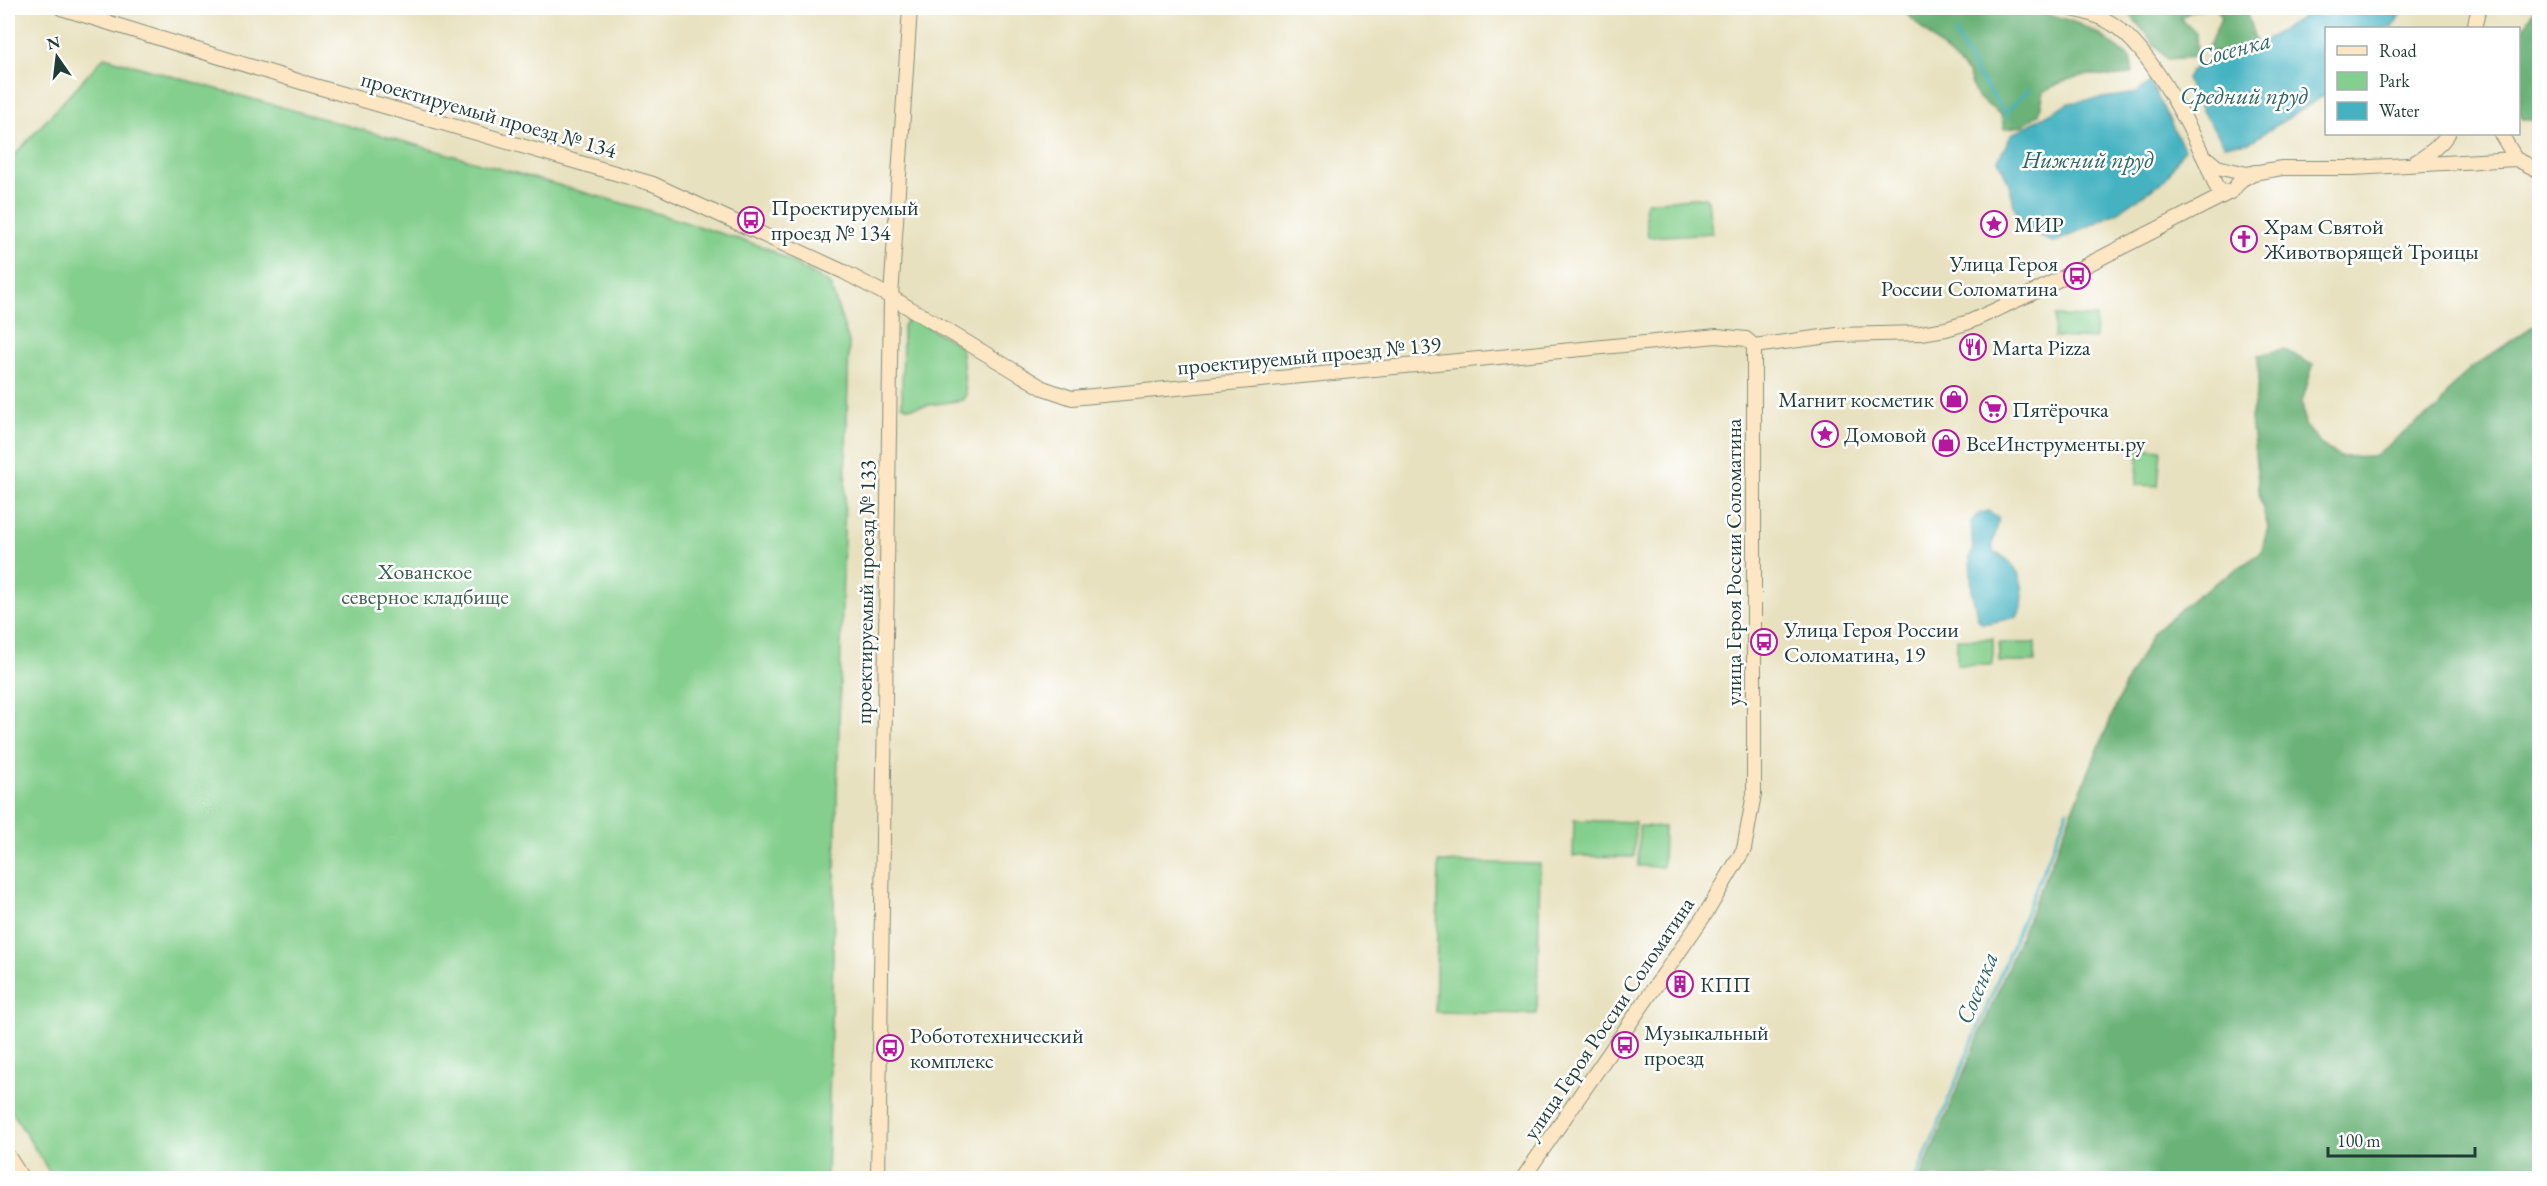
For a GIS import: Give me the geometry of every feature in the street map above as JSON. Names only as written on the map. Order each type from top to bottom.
[{"type":"street","name":"проектируемый проезд № 134","points":[[61,8],[304,83],[653,184],[753,228],[891,297]]},
{"type":"street","name":"проектируемый проезд № 133","points":[[878,1179],[891,297],[910,8]]},
{"type":"street","points":[[2067,8],[2106,20],[2138,47],[2163,81],[2202,154],[2224,187]]},
{"type":"street","points":[[2474,27],[2479,8]]},
{"type":"street","points":[[2412,164],[2436,149],[2447,135]]},
{"type":"street","points":[[2502,135],[2516,159]]},
{"type":"street","points":[[2202,154],[2212,164],[2240,173],[2282,168],[2353,168],[2516,159],[2540,171]]},
{"type":"street","points":[[2224,187],[2218,173],[2228,170]]},
{"type":"street","points":[[1754,346],[1837,335],[1922,333],[1969,322],[2028,295],[2194,209],[2238,178],[2228,170]]},
{"type":"street","points":[[2224,187],[2255,172]]},
{"type":"street","name":"проектируемый проезд № 139","points":[[891,297],[1043,388],[1072,398],[1717,336],[1746,339],[1754,346]]},
{"type":"street","name":"улица Героя России Соломатина","points":[[1523,1179],[1697,927],[1744,849],[1754,804],[1754,346]]},
{"type":"street","points":[[8,1156],[22,1179]]},
{"type":"green space","points":[[1901,8],[1999,8],[2025,10],[2072,21],[2103,37],[2130,58],[2133,72],[2117,76],[2082,76],[2062,82],[2044,92],[2039,114],[2021,126],[2004,129],[2001,115],[1976,96],[1968,73]]},
{"type":"green space","points":[[2125,8],[2210,8],[2192,11],[2180,18],[2196,33],[2197,57],[2166,59]]},
{"type":"green space","points":[[2217,8],[2245,8],[2256,42],[2223,54],[2207,50],[2221,18]]},
{"type":"green space","points":[[2535,8],[2540,8],[2539,120],[2523,120],[2520,114],[2520,36]]},
{"type":"green space","name":"Хованское северное кладбище","points":[[104,57],[643,209],[767,248],[830,284],[849,342],[827,1178],[53,1178],[8,1105],[8,162]]},
{"type":"green space","points":[[1705,197],[1708,200],[1712,233],[1648,237],[1645,206],[1648,202]]},
{"type":"green space","points":[[2055,316],[2096,317],[2095,339],[2054,337]]},
{"type":"green space","points":[[908,319],[914,319],[961,346],[966,394],[963,400],[909,408],[902,405],[903,326]]},
{"type":"green space","points":[[2539,322],[2539,1178],[1920,1178],[2126,682],[2154,632],[2196,596],[2261,553],[2268,527],[2260,499],[2251,418],[2259,382],[2258,355],[2283,349],[2313,365],[2302,402],[2305,425],[2323,446],[2340,457],[2375,456],[2417,422],[2438,409],[2451,388],[2470,369]]},
{"type":"green space","points":[[2139,448],[2161,450],[2158,486],[2136,485]]},
{"type":"green space","points":[[1957,639],[1993,639],[1993,665],[1957,665]]},
{"type":"green space","points":[[1999,643],[2035,643],[2035,662],[1999,662]]},
{"type":"green space","points":[[1574,820],[1635,822],[1634,857],[1573,856]]},
{"type":"green space","points":[[1639,826],[1664,827],[1663,867],[1638,866]]},
{"type":"green space","points":[[1439,862],[1540,864],[1537,1014],[1435,1012]]},
{"type":"water","name":"Средний пруд","points":[[2325,8],[2403,8],[2394,27],[2325,27],[2325,95],[2250,142],[2225,145],[2193,98],[2186,79],[2190,72],[2196,67],[2253,48],[2306,15]]},
{"type":"water","name":"Нижний пруд","points":[[2150,82],[2184,149],[2165,180],[2118,212],[2054,243],[2026,226],[2017,213],[2010,187],[1998,160],[2012,134],[2069,103],[2137,93]]},
{"type":"water","points":[[1989,511],[1998,517],[1993,551],[2009,561],[2018,573],[2023,596],[2017,617],[1982,623],[1978,619],[1972,593],[1971,522],[1978,514]]},
{"type":"waterway","points":[[1955,33],[1977,74],[2009,118]]},
{"type":"waterway","points":[[2005,113],[2029,89]]},
{"type":"waterway","name":"Сосенка","points":[[1916,1178],[2068,810]]},
{"type":"place","name":"Проектируемый проезд № 134","points":[[751,220]]},
{"type":"place","name":"МИР","points":[[1994,224]]},
{"type":"place","name":"Храм Святой Животворящей Троицы","points":[[2244,239]]},
{"type":"place","name":"Улица Героя России Соломатина","points":[[2077,276]]},
{"type":"place","name":"Marta Pizza","points":[[1973,347]]},
{"type":"place","name":"Магнит косметик","points":[[1954,399]]},
{"type":"place","name":"Пятёрочка","points":[[1993,409]]},
{"type":"place","name":"Домовой","points":[[1825,434]]},
{"type":"place","name":"ВсеИнструменты.ру","points":[[1946,443]]},
{"type":"place","name":"Улица Героя России Соломатина, 19","points":[[1764,642]]},
{"type":"place","name":"КПП","points":[[1680,984]]},
{"type":"place","name":"Музыкальный проезд","points":[[1625,1045]]},
{"type":"place","name":"Робототехнический комплекс","points":[[890,1048]]}]
